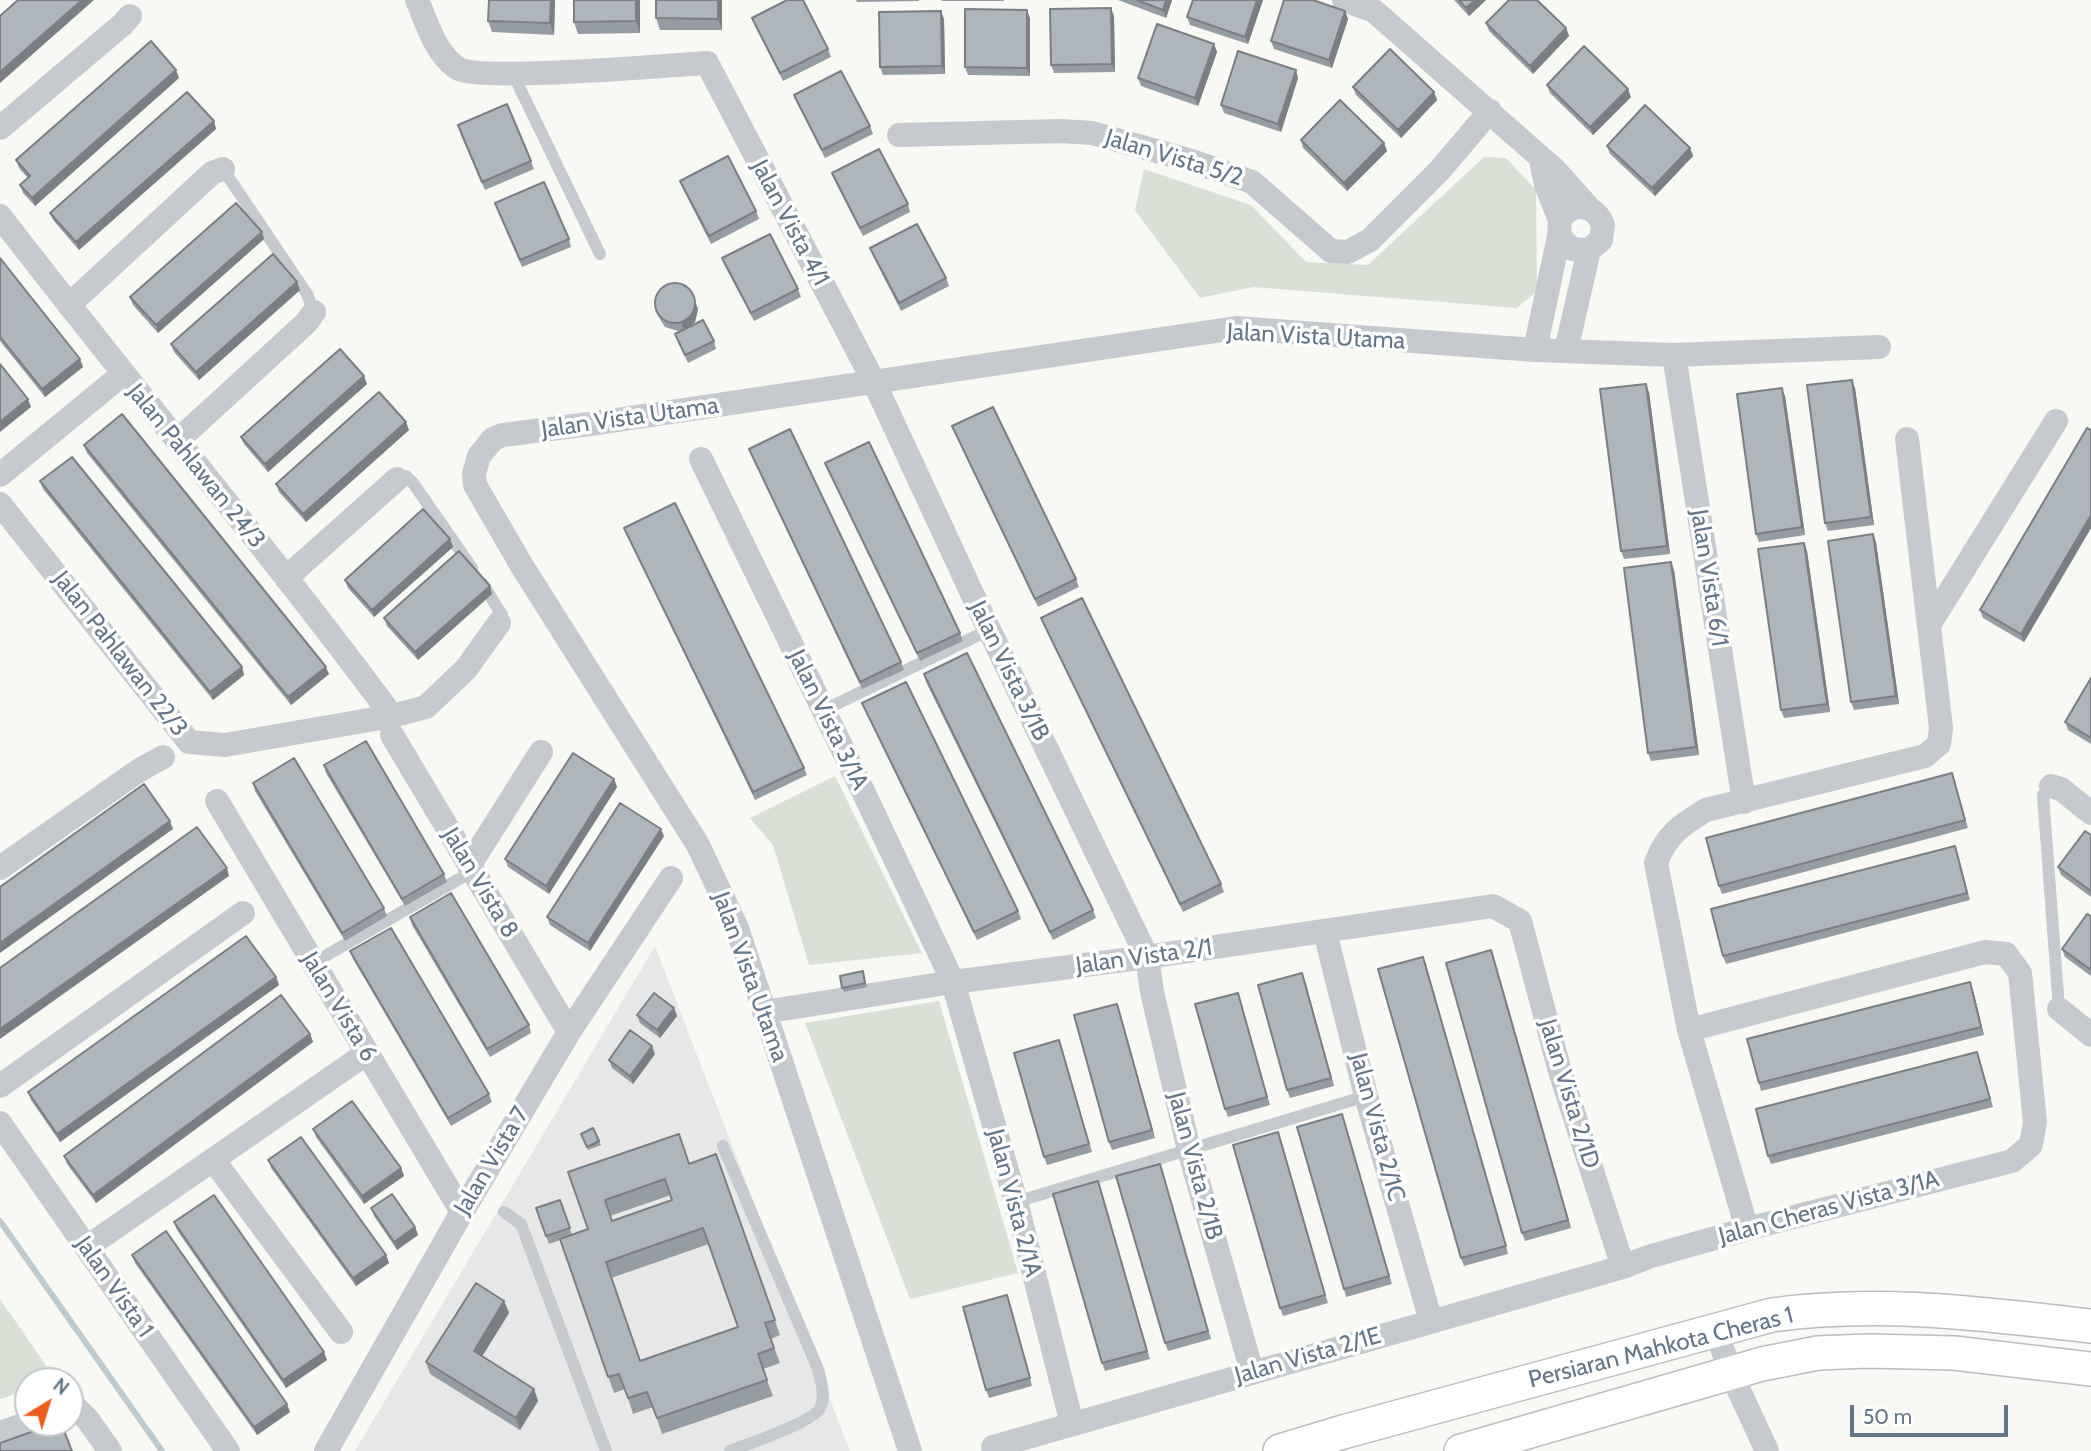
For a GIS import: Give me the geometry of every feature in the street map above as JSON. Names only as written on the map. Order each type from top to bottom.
[{"type":"main road","name":"Persiaran Mahkota Cheras 1","points":[[1280,1451],[1791,1312],[1872,1308],[1944,1309],[2091,1326]]},
{"type":"main road","name":"Persiaran Mahkota Cheras 1","points":[[1461,1451],[1762,1364],[1818,1353],[1954,1353],[2091,1369]]},
{"type":"street","points":[[417,0],[439,50],[459,70],[513,74]]},
{"type":"street","points":[[1344,0],[1374,10],[1555,170],[1589,208],[1595,211],[1603,225],[1601,240],[1589,250],[1566,351]]},
{"type":"street","points":[[0,128],[123,24],[127,10]]},
{"type":"street","name":"Jalan Vista 4/1","points":[[513,74],[707,63],[874,382]]},
{"type":"street","name":"Jalan Vista 5/2","points":[[899,135],[1061,131],[1092,133],[1192,161],[1252,182],[1331,251],[1348,252],[1370,240],[1439,171],[1490,111]]},
{"type":"street","points":[[1541,160],[1564,244],[1572,249],[1589,250]]},
{"type":"street","points":[[69,305],[212,173],[223,169]]},
{"type":"street","points":[[1535,350],[1560,228],[1572,208],[1589,208]]},
{"type":"street","name":"Jalan Pahlawan 24/3","points":[[0,216],[321,620],[392,725]]},
{"type":"street","points":[[177,441],[306,323],[314,312]]},
{"type":"street","name":"Jalan Vista Utama","points":[[910,1451],[737,928],[698,845],[522,566],[475,485],[474,474],[484,447],[503,435],[590,425],[1236,328],[1535,350],[1674,355],[1879,347]]},
{"type":"street","name":"Jalan Vista 6/1","points":[[1674,355],[1744,802]]},
{"type":"street","points":[[0,475],[123,374]]},
{"type":"street","name":"Jalan Vista 3/1B","points":[[874,382],[989,630],[1147,957]]},
{"type":"street","points":[[1929,625],[2056,421]]},
{"type":"street","points":[[1747,1229],[1689,1030],[1656,863],[1662,844],[1683,823],[1706,810],[1925,756],[1939,744],[1941,728],[1908,439]]},
{"type":"street","name":"Jalan Vista 3/1A","points":[[701,459],[953,982]]},
{"type":"street","points":[[286,578],[397,479]]},
{"type":"street","name":"Jalan Pahlawan 22/3","points":[[0,504],[189,742],[225,745],[392,725],[426,707],[466,669],[499,623]]},
{"type":"street","name":"Jalan Vista 8","points":[[392,725],[471,868],[569,1031]]},
{"type":"street","points":[[471,868],[541,752]]},
{"type":"street","points":[[0,868],[163,757]]},
{"type":"street","points":[[2051,786],[2061,789],[2091,813]]},
{"type":"street","name":"Jalan Vista 6","points":[[217,801],[462,1212]]},
{"type":"street","name":"Jalan Vista 7","points":[[326,1451],[569,1031],[671,878]]},
{"type":"street","name":"Jalan Vista 2/1","points":[[764,1012],[953,982],[1325,932],[1493,906],[1520,920]]},
{"type":"street","points":[[0,1086],[243,913]]},
{"type":"street","name":"Jalan Vista 2/1D","points":[[1520,920],[1559,1068],[1623,1267]]},
{"type":"street","name":"Jalan Vista 2/1C","points":[[1325,932],[1366,1096],[1431,1321]]},
{"type":"street","name":"Jalan Cheras Vista 3/1A","points":[[1623,1267],[1648,1257],[1747,1229],[2012,1161],[2031,1145],[2035,1122],[2020,973],[2006,954],[1986,952],[1689,1030]]},
{"type":"street","name":"Jalan Vista 2/1B","points":[[1147,957],[1152,992],[1189,1150],[1252,1372]]},
{"type":"street","name":"Jalan Vista 2/1A","points":[[953,982],[1016,1202],[1072,1424]]},
{"type":"street","points":[[2059,1009],[2091,1035]]},
{"type":"street","points":[[87,1247],[367,1053]]},
{"type":"street","name":"Jalan Vista 1","points":[[0,1123],[228,1451]]},
{"type":"street","points":[[214,1161],[341,1332]]},
{"type":"street","name":"Jalan Vista 2/1E","points":[[993,1447],[1623,1267]]},
{"type":"street","points":[[1716,1331],[1731,1373],[1767,1451]]},
{"type":"street","points":[[84,1421],[110,1451]]},
{"type":"lane","points":[[513,74],[600,254]]},
{"type":"lane","points":[[223,169],[307,294],[314,312]]},
{"type":"lane","points":[[397,479],[406,476],[413,483],[494,601],[502,615],[499,623]]},
{"type":"lane","points":[[824,710],[989,630]]},
{"type":"lane","points":[[2051,786],[2043,795],[2059,1009]]},
{"type":"lane","points":[[313,963],[471,868]]},
{"type":"lane","points":[[1016,1202],[1366,1096]]},
{"type":"lane","points":[[723,1146],[818,1369],[824,1395],[819,1411],[804,1421],[730,1451]]},
{"type":"lane","points":[[504,1212],[521,1224],[606,1451]]},
{"type":"shaded area","points":[[1484,157],[1506,158],[1536,190],[1537,291],[1517,308],[1253,287],[1200,298],[1135,210],[1144,169],[1251,205],[1306,262],[1368,265]]},
{"type":"shaded area","points":[[835,776],[922,953],[809,965],[773,845],[750,818]]},
{"type":"shaded area","points":[[655,946],[850,1451],[355,1451]]},
{"type":"shaded area","points":[[939,1001],[1018,1273],[910,1299],[805,1023]]},
{"type":"shaded area","points":[[0,1299],[47,1367],[14,1367],[14,1394],[0,1399]]},
{"type":"building","points":[[18,0],[82,0],[0,72],[0,16]]},
{"type":"building","points":[[489,0],[551,0],[550,23],[488,21]]},
{"type":"building","points":[[574,0],[636,0],[636,21],[574,22]]},
{"type":"building","points":[[656,0],[718,0],[718,19],[656,18]]},
{"type":"building","points":[[787,0],[803,0],[828,49],[780,73],[752,18]]},
{"type":"building","points":[[1137,0],[1166,0],[1163,10]]},
{"type":"building","points":[[1193,0],[1257,0],[1245,37],[1187,17]]},
{"type":"building","points":[[1284,0],[1313,0],[1345,11],[1329,60],[1271,41]]},
{"type":"building","points":[[1459,0],[1475,0],[1466,8]]},
{"type":"building","points":[[1509,0],[1537,0],[1566,28],[1530,66],[1486,23]]},
{"type":"building","points":[[1111,8],[1112,64],[1051,65],[1050,9]]},
{"type":"building","points":[[965,9],[1027,10],[1027,68],[965,67]]},
{"type":"building","points":[[941,11],[942,66],[880,67],[879,12]]},
{"type":"building","points":[[1157,24],[1214,44],[1195,98],[1138,78]]},
{"type":"building","points":[[151,41],[176,70],[32,198],[20,185],[30,176],[16,160]]},
{"type":"building","points":[[1584,46],[1628,89],[1590,127],[1547,85]]},
{"type":"building","points":[[1390,49],[1434,92],[1398,130],[1353,87]]},
{"type":"building","points":[[1238,51],[1296,70],[1278,124],[1221,105]]},
{"type":"building","points":[[841,71],[870,126],[822,150],[794,95]]},
{"type":"building","points":[[187,92],[214,121],[76,242],[50,213]]},
{"type":"building","points":[[1340,100],[1384,143],[1344,183],[1301,140]]},
{"type":"building","points":[[507,104],[531,161],[482,182],[458,125]]},
{"type":"building","points":[[1645,105],[1690,148],[1652,188],[1607,146]]},
{"type":"building","points":[[879,149],[908,204],[860,228],[832,173]]},
{"type":"building","points":[[728,156],[756,211],[709,236],[680,181]]},
{"type":"building","points":[[544,182],[569,239],[520,260],[495,203]]},
{"type":"building","points":[[236,203],[262,232],[156,325],[130,297]]},
{"type":"building","points":[[917,224],[946,278],[899,303],[870,248]]},
{"type":"building","points":[[770,234],[798,289],[751,313],[722,258]]},
{"type":"building","points":[[273,254],[297,282],[196,372],[171,344]]},
{"type":"building","points":[[0,258],[80,359],[42,389],[0,337]]},
{"type":"building","points":[[675,283],[689,289],[695,303],[689,317],[675,323],[661,317],[655,303],[661,289]]},
{"type":"building","points":[[703,320],[714,341],[685,355],[675,334]]},
{"type":"building","points":[[340,349],[364,376],[265,464],[241,437]]},
{"type":"building","points":[[0,364],[28,399],[0,422]]},
{"type":"building","points":[[1852,380],[1871,517],[1825,523],[1807,385]]},
{"type":"building","points":[[1646,384],[1667,546],[1621,551],[1600,389]]},
{"type":"building","points":[[1782,388],[1802,527],[1756,534],[1737,394]]},
{"type":"building","points":[[379,392],[406,422],[303,514],[276,484]]},
{"type":"building","points":[[993,407],[1076,579],[1035,599],[952,426]]},
{"type":"building","points":[[122,414],[326,667],[288,697],[84,445]]},
{"type":"building","points":[[2087,428],[2091,430],[2091,515],[2021,634],[1980,610]]},
{"type":"building","points":[[790,429],[901,662],[860,682],[749,449]]},
{"type":"building","points":[[869,442],[960,633],[917,653],[825,463]]},
{"type":"building","points":[[72,457],[242,667],[210,692],[40,481]]},
{"type":"building","points":[[675,503],[804,768],[753,792],[624,528]]},
{"type":"building","points":[[423,509],[450,539],[372,610],[345,580]]},
{"type":"building","points":[[1873,534],[1896,696],[1851,702],[1828,541]]},
{"type":"building","points":[[1804,543],[1827,704],[1781,710],[1758,549]]},
{"type":"building","points":[[459,551],[490,586],[415,652],[384,618]]},
{"type":"building","points":[[1671,562],[1696,747],[1648,753],[1624,568]]},
{"type":"building","points":[[1082,598],[1221,884],[1180,904],[1041,618]]},
{"type":"building","points":[[967,653],[1093,910],[1050,932],[924,674]]},
{"type":"building","points":[[2091,678],[2091,738],[2065,722]]},
{"type":"building","points":[[906,682],[1018,911],[974,932],[862,703]]},
{"type":"building","points":[[366,741],[444,874],[402,899],[324,765]]},
{"type":"building","points":[[573,753],[614,779],[546,886],[505,859]]},
{"type":"building","points":[[294,758],[384,908],[342,933],[253,783]]},
{"type":"building","points":[[1952,773],[1965,820],[1719,886],[1706,838]]},
{"type":"building","points":[[144,784],[170,821],[0,943],[0,887]]},
{"type":"building","points":[[620,803],[661,829],[588,943],[547,917]]},
{"type":"building","points":[[197,827],[227,868],[0,1029],[0,968]]},
{"type":"building","points":[[2085,831],[2091,835],[2091,891],[2058,867]]},
{"type":"building","points":[[1955,846],[1967,893],[1723,956],[1711,909]]},
{"type":"building","points":[[451,893],[529,1025],[487,1049],[410,917]]},
{"type":"building","points":[[2087,914],[2091,916],[2091,970],[2062,949]]},
{"type":"building","points":[[391,928],[489,1094],[448,1118],[350,951]]},
{"type":"building","points":[[246,936],[276,977],[57,1134],[28,1092]]},
{"type":"building","points":[[1491,950],[1568,1220],[1522,1233],[1446,963]]},
{"type":"building","points":[[1423,957],[1506,1246],[1461,1258],[1378,969]]},
{"type":"building","points":[[863,971],[865,983],[842,988],[840,976]]},
{"type":"building","points":[[1302,973],[1331,1078],[1287,1090],[1258,985]]},
{"type":"building","points":[[1970,982],[1981,1027],[1759,1083],[1747,1039]]},
{"type":"building","points":[[654,993],[674,1008],[657,1030],[637,1015]]},
{"type":"building","points":[[1238,993],[1267,1097],[1225,1109],[1195,1004]]},
{"type":"building","points":[[281,995],[310,1034],[93,1195],[64,1156]]},
{"type":"building","points":[[1117,1004],[1152,1130],[1109,1142],[1074,1015]]},
{"type":"building","points":[[630,1030],[652,1046],[630,1076],[609,1060]]},
{"type":"building","points":[[1059,1040],[1089,1144],[1044,1157],[1014,1053]]},
{"type":"building","points":[[1977,1052],[1990,1099],[1768,1156],[1756,1109]]},
{"type":"building","points":[[352,1101],[401,1168],[362,1196],[313,1129]]},
{"type":"building","points":[[1342,1114],[1389,1276],[1344,1289],[1297,1127]]},
{"type":"building","points":[[593,1128],[599,1141],[587,1147],[581,1134]]},
{"type":"building","points":[[1278,1132],[1325,1295],[1280,1308],[1233,1145]]},
{"type":"building","points":[[679,1134],[689,1164],[716,1154],[775,1320],[765,1323],[774,1348],[758,1354],[767,1380],[657,1418],[647,1392],[628,1398],[619,1374],[608,1377],[560,1239],[588,1229],[568,1172]],"holes":[[[665,1179],[672,1200],[612,1221],[605,1200]],[[703,1228],[738,1327],[640,1361],[606,1262]]]},
{"type":"building","points":[[301,1137],[386,1255],[353,1278],[268,1160]]},
{"type":"building","points":[[1160,1164],[1208,1331],[1165,1343],[1116,1176]]},
{"type":"building","points":[[1098,1181],[1147,1351],[1102,1363],[1053,1194]]},
{"type":"building","points":[[392,1194],[415,1227],[394,1242],[371,1208]]},
{"type":"building","points":[[214,1195],[324,1352],[283,1380],[174,1222]]},
{"type":"building","points":[[560,1200],[570,1228],[546,1236],[536,1208]]},
{"type":"building","points":[[166,1231],[287,1404],[254,1427],[132,1255]]},
{"type":"building","points":[[476,1283],[504,1301],[474,1351],[534,1389],[516,1418],[426,1362]]},
{"type":"building","points":[[1007,1295],[1030,1378],[986,1390],[963,1307]]},
{"type":"building","points":[[17,1437],[66,1437],[72,1451],[0,1451],[0,1443]]},
{"type":"waterway","points":[[0,1221],[162,1451]]}]
